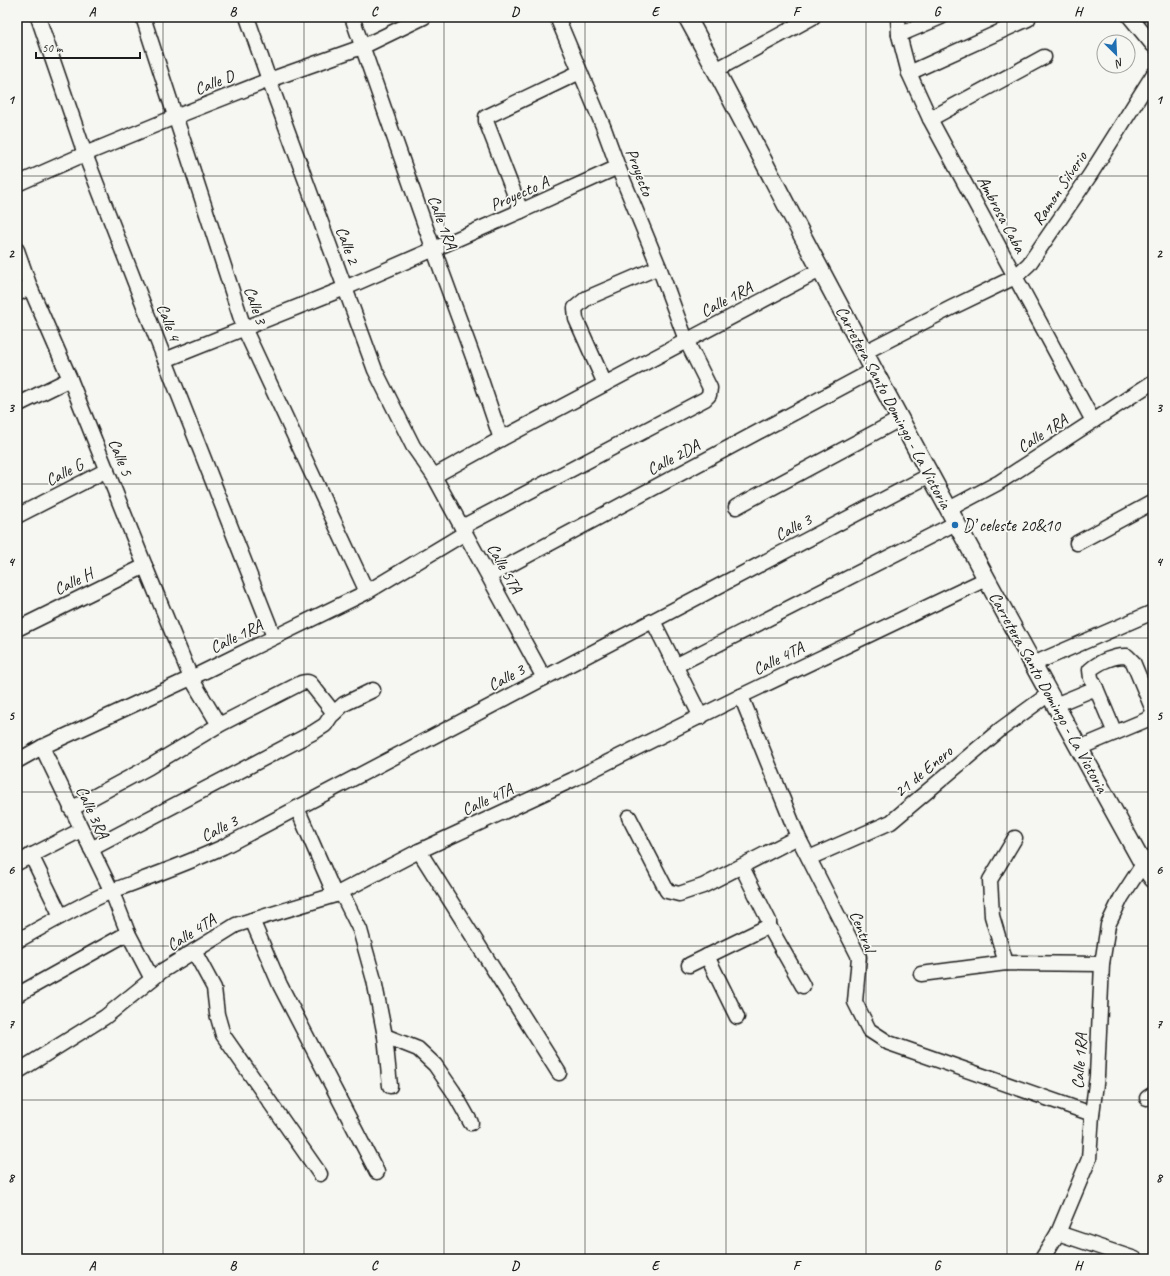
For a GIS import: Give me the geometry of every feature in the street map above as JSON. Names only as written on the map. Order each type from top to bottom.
[{"type":"main road","name":"Carretera Santo Domingo - La Victoria","points":[[687,17],[820,270],[1052,700],[1079,748],[1148,860],[1153,879]]},
{"type":"street","name":"Calle 4","points":[[38,17],[85,154],[274,637]]},
{"type":"street","name":"Calle 3","points":[[143,17],[244,328],[367,592]]},
{"type":"street","name":"Calle 2","points":[[247,17],[268,80],[375,370],[413,446],[434,476]]},
{"type":"street","name":"Calle 1RA","points":[[352,17],[501,439]]},
{"type":"street","name":"Calle D","points":[[17,184],[175,116],[268,80],[362,47],[424,17]]},
{"type":"street","name":"Proyecto","points":[[464,530],[706,399],[709,395],[710,388],[686,340],[659,267],[618,167],[604,126],[557,17]]},
{"type":"street","points":[[716,70],[813,17]]},
{"type":"street","name":"Ambrosa Caba","points":[[898,17],[899,35],[909,73],[930,119],[1093,421]]},
{"type":"street","points":[[899,35],[941,17]]},
{"type":"street","points":[[1130,17],[1153,45]]},
{"type":"street","points":[[909,73],[1028,19]]},
{"type":"street","points":[[930,119],[1044,58]]},
{"type":"street","points":[[522,211],[486,121],[486,117],[580,72]]},
{"type":"street","name":"Ramon Silverio","points":[[865,352],[950,308],[1015,277],[1029,264],[1086,182],[1153,75]]},
{"type":"street","name":"Proyecto A","points":[[165,360],[345,288],[522,211],[618,167]]},
{"type":"street","name":"Calle 5","points":[[17,250],[30,287],[70,379],[191,678],[220,725]]},
{"type":"street","points":[[604,384],[576,319],[575,308],[587,298],[659,267]]},
{"type":"street","name":"Calle 1RA","points":[[434,476],[686,340],[820,270]]},
{"type":"street","points":[[17,294],[30,287]]},
{"type":"street","name":"Calle 2DA","points":[[489,576],[874,370]]},
{"type":"street","points":[[17,405],[70,379]]},
{"type":"street","name":"Calle 1RA","points":[[675,666],[953,516],[998,483],[1153,382]]},
{"type":"street","points":[[736,507],[900,419]]},
{"type":"street","name":"Calle G","points":[[17,516],[107,470]]},
{"type":"street","name":"Calle 3","points":[[18,939],[94,900],[199,858],[930,475]]},
{"type":"street","name":"Calle 5TA","points":[[434,476],[544,678]]},
{"type":"street","points":[[1077,543],[1153,502]]},
{"type":"street","name":"Calle 1RA","points":[[17,760],[191,678],[367,592],[464,530]]},
{"type":"street","name":"Calle H","points":[[17,629],[145,566]]},
{"type":"street","name":"Calle 4TA","points":[[17,1072],[105,1017],[162,971],[236,925],[338,893],[419,851],[572,780],[741,696],[986,579]]},
{"type":"street","points":[[1033,664],[1153,612]]},
{"type":"street","points":[[653,621],[701,717]]},
{"type":"street","points":[[1079,748],[1115,733],[1146,720],[1152,715],[1153,710],[1133,662],[1127,656],[1120,655],[1096,665],[1090,670],[1091,678],[1115,733]]},
{"type":"street","points":[[71,809],[149,767],[220,725],[306,682],[311,684],[334,713]]},
{"type":"street","name":"21 de Enero","points":[[809,858],[891,822],[1001,729],[1052,700],[1096,688]]},
{"type":"street","points":[[91,850],[314,732],[325,725],[334,713],[344,704],[373,690]]},
{"type":"street","name":"Central","points":[[741,696],[798,838],[859,957],[855,1002],[869,1030],[889,1043],[1092,1114]]},
{"type":"street","name":"Calle 3RA","points":[[42,747],[112,892],[128,933],[152,979]]},
{"type":"street","points":[[297,808],[338,893],[360,930],[374,980],[385,1036],[390,1086]]},
{"type":"street","points":[[629,817],[667,891],[679,894],[703,886],[798,838]]},
{"type":"street","points":[[17,863],[81,830]]},
{"type":"street","points":[[1006,964],[992,916],[990,880],[1014,838]]},
{"type":"street","points":[[419,851],[559,1073]]},
{"type":"street","points":[[31,856],[61,916]]},
{"type":"street","name":"Calle 1RA","points":[[1042,1259],[1058,1233],[1089,1159],[1092,1114],[1097,1076],[1102,964],[1108,925],[1121,898],[1148,860]]},
{"type":"street","points":[[742,867],[769,921],[769,926],[803,986]]},
{"type":"street","points":[[252,920],[280,985],[377,1172]]},
{"type":"street","points":[[688,965],[769,926]]},
{"type":"street","points":[[17,995],[128,933]]},
{"type":"street","points":[[194,951],[214,988],[217,1014],[224,1035],[320,1174]]},
{"type":"street","points":[[707,956],[737,1017]]},
{"type":"street","points":[[921,974],[1006,964],[1102,964]]},
{"type":"street","points":[[385,1036],[418,1049],[435,1065],[453,1091],[471,1123]]},
{"type":"street","points":[[1058,1233],[1135,1259]]},
{"type":"place","name":"D’ celeste 20&10","points":[[955,525]]}]
